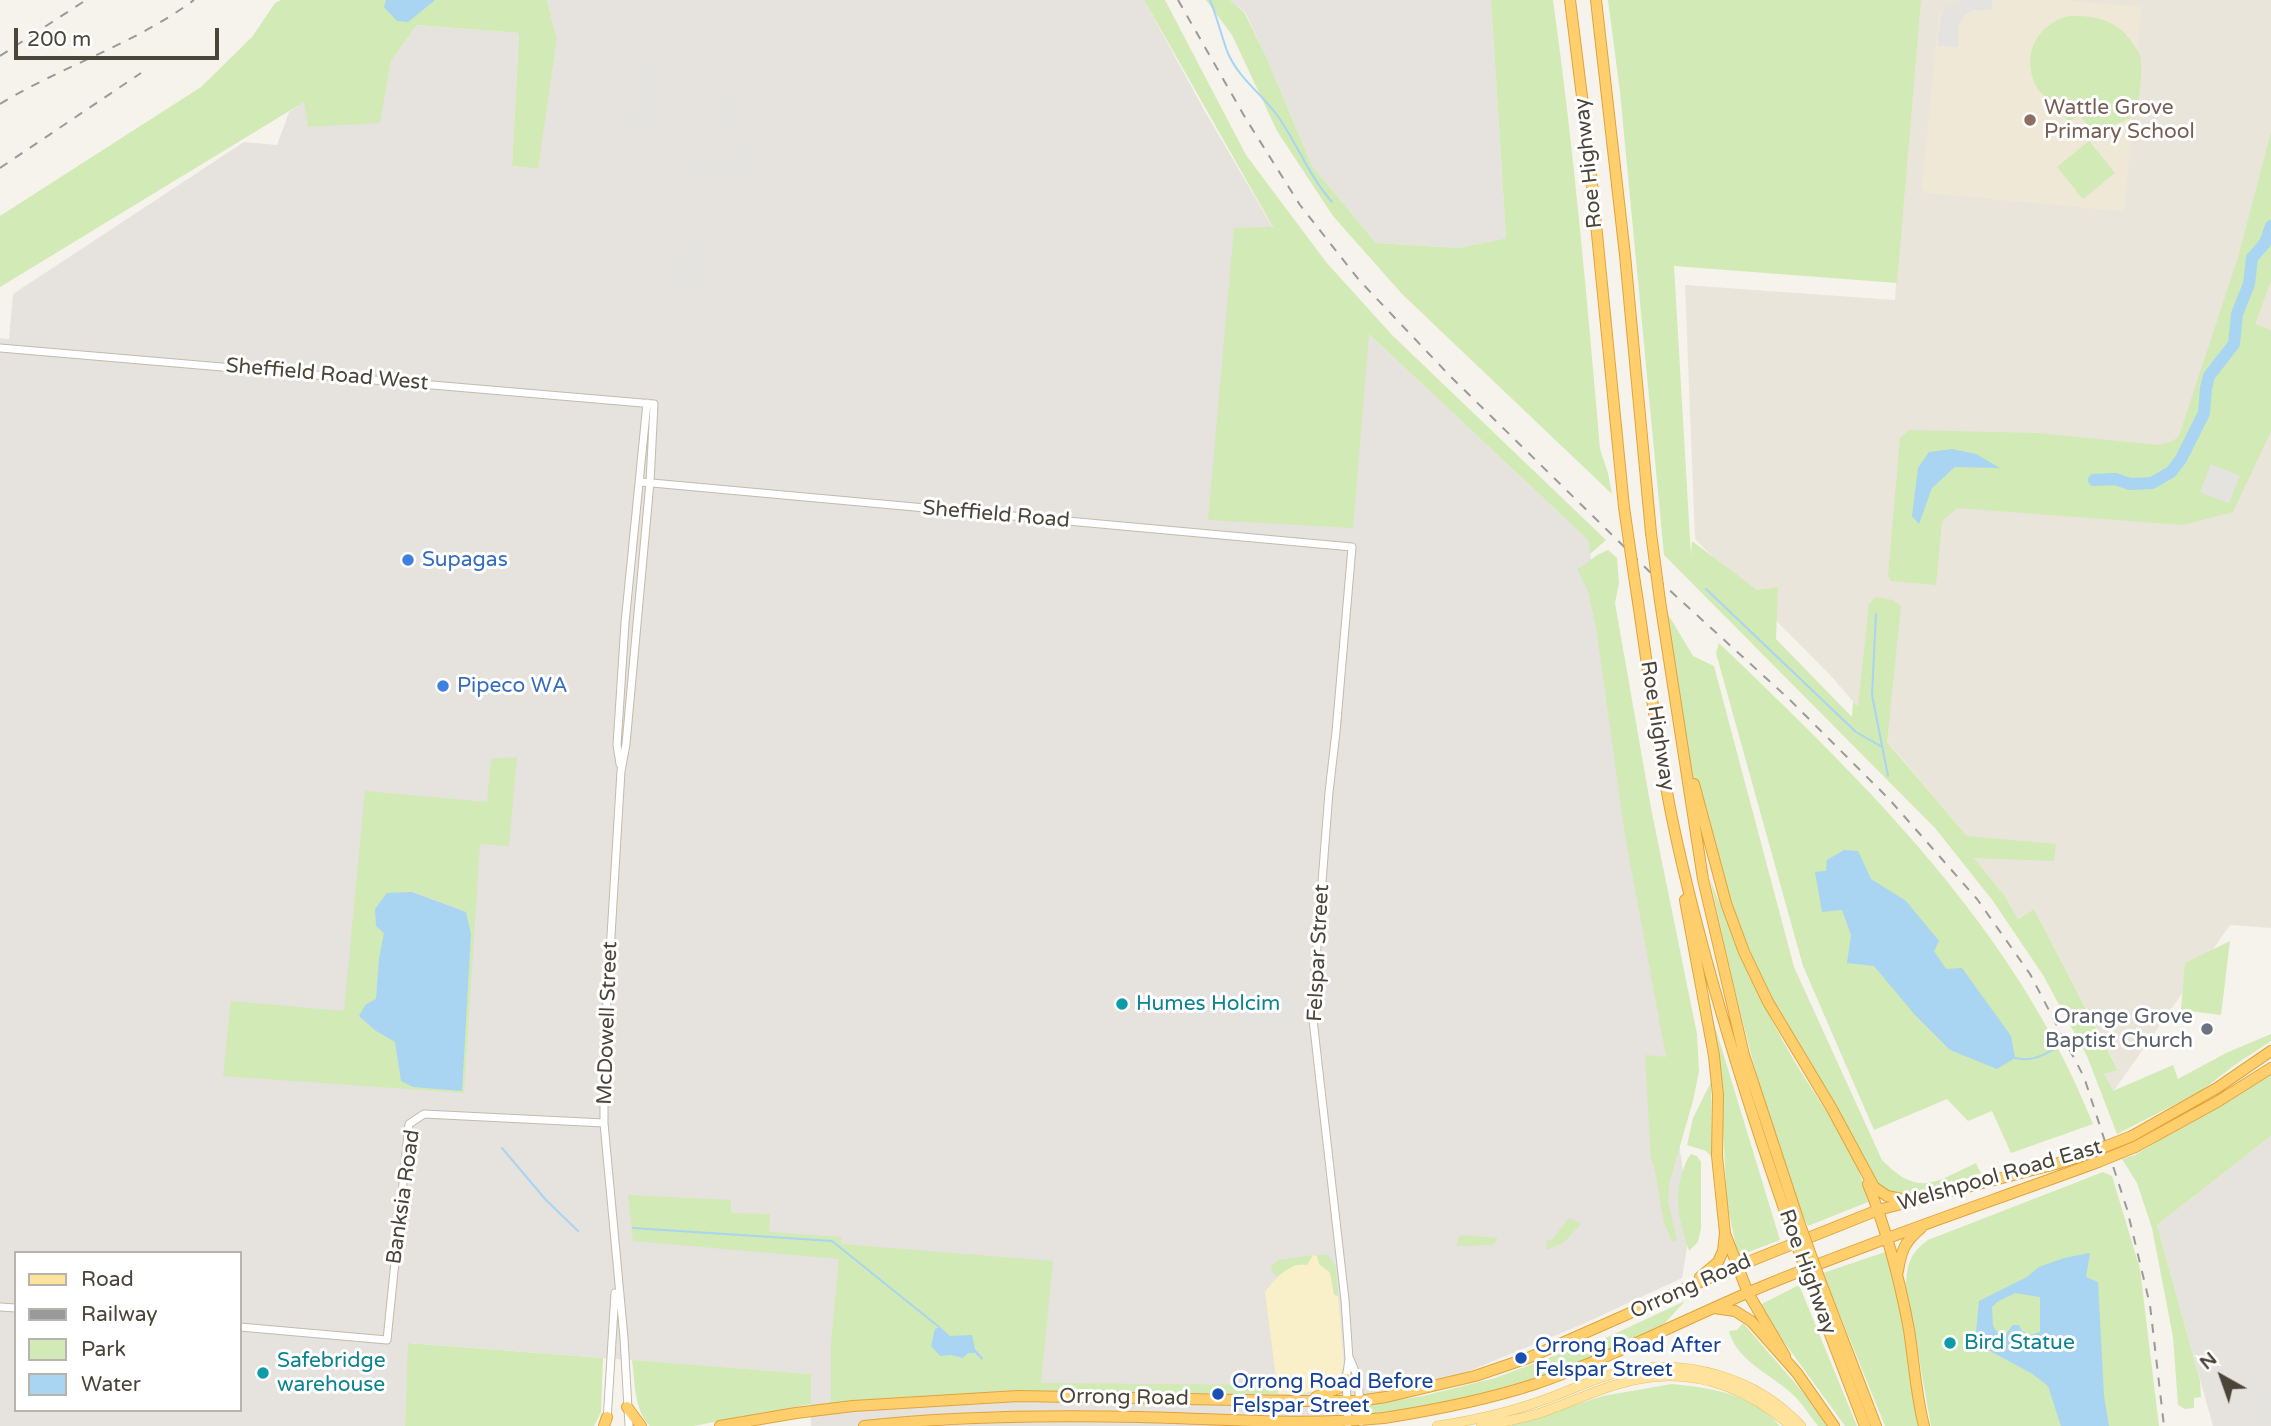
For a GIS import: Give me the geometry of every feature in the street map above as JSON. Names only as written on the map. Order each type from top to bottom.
[{"type":"highway","name":"Roe Highway","points":[[1570,0],[1589,153],[1624,507],[1673,821],[1700,937],[1731,1050],[1865,1426]]},
{"type":"highway","name":"Roe Highway","points":[[1596,0],[1625,255],[1651,533],[1703,879],[1741,1042],[1794,1224]]},
{"type":"highway","points":[[1681,737],[1727,903],[1744,951],[1768,1002],[1853,1146],[1870,1180],[1880,1193],[1896,1199],[1916,1200]]},
{"type":"highway","points":[[1673,821],[1692,946],[1714,1056],[1718,1095],[1717,1156],[1725,1233],[1723,1251],[1715,1265],[1687,1287]]},
{"type":"highway","name":"Welshpool Road East","points":[[2133,1142],[2271,1051]]},
{"type":"highway","name":"Welshpool Road East","points":[[1799,1272],[2133,1142],[2217,1102],[2271,1068]]},
{"type":"highway","points":[[1853,1146],[1878,1210],[1897,1277],[1924,1426]]},
{"type":"highway","name":"Welshpool Road East","points":[[1793,1243],[1878,1210],[2056,1164],[2096,1157]]},
{"type":"highway","points":[[1897,1277],[1901,1250],[1928,1222]]},
{"type":"highway","points":[[1725,1233],[1748,1293],[1781,1345],[1788,1362]]},
{"type":"highway","name":"Orrong Road","points":[[720,1426],[853,1406],[1018,1396],[1354,1401],[1475,1376],[1528,1358],[1793,1243]]},
{"type":"highway","name":"Orrong Road","points":[[864,1426],[1028,1416],[1139,1417],[1270,1423],[1361,1422],[1480,1399],[1536,1383],[1621,1350],[1799,1272]]},
{"type":"highway","name":"Roe Highway","points":[[1813,1277],[1876,1426]]},
{"type":"highway","points":[[1714,1308],[1742,1314],[1751,1321],[1788,1362],[1834,1426]]},
{"type":"highway","points":[[1296,1401],[1329,1393],[1339,1388],[1346,1380]]},
{"type":"highway","points":[[627,1407],[641,1426]]},
{"type":"main road","points":[[1437,1426],[1513,1410],[1602,1377],[1651,1367],[1692,1369],[1738,1382],[1778,1405],[1801,1426]]},
{"type":"main road","points":[[1481,1426],[1541,1413],[1624,1382],[1666,1377],[1714,1381],[1735,1389],[1757,1399],[1791,1426]]},
{"type":"street","name":"Sheffield Road West","points":[[0,348],[651,403]]},
{"type":"street","name":"McDowell Street","points":[[621,771],[617,745],[624,650],[651,403]]},
{"type":"street","name":"McDowell Street","points":[[629,1426],[624,1338],[604,1123],[604,1051],[621,771],[626,744],[650,483],[651,403]]},
{"type":"street","name":"Sheffield Road","points":[[641,482],[1352,547]]},
{"type":"street","name":"Felspar Street","points":[[1352,547],[1312,1011],[1345,1300],[1349,1359],[1346,1380],[1361,1422]]},
{"type":"street","name":"Banksia Road","points":[[242,1327],[387,1340],[409,1124],[424,1114],[604,1123]]},
{"type":"street","name":"McDowell Street","points":[[606,1423],[617,1275]]},
{"type":"street","name":"Felspar Street","points":[[1348,1423],[1358,1378],[1349,1359]]},
{"type":"shaded area","points":[[547,0],[1144,0],[1273,228],[1234,228],[1369,334],[1588,540],[1691,1224],[1682,1278],[1583,1324],[1336,1426],[811,1426],[810,1374],[409,1343],[405,1426],[0,1426],[0,338],[9,339],[13,294],[244,142],[277,145],[289,112],[305,101],[308,127],[379,122],[391,61],[417,25],[519,33],[512,166],[537,169],[557,39]]},
{"type":"shaded area","points":[[1230,0],[1491,0],[1506,238],[1459,248],[1376,243],[1312,166],[1245,12]]},
{"type":"shaded area","points":[[1914,0],[2271,0],[2271,928],[2230,925],[2113,1092],[2103,1074],[2118,1069],[2034,909],[2018,919],[2005,896],[1973,857],[1967,836],[1858,707],[1831,676],[1695,539],[1685,285],[1895,300]]},
{"type":"shaded area","name":"Wattle Grove Primary School","points":[[1958,0],[2064,0],[2141,7],[2125,208],[2121,211],[1926,193],[1922,188],[1939,13]]},
{"type":"shaded area","points":[[1960,0],[1993,0],[1991,10],[1974,10],[1965,15],[1959,25],[1958,47],[1938,46],[1942,14],[1946,8]]},
{"type":"shaded area","points":[[634,57],[664,60],[649,177],[639,176],[643,135],[626,133]]},
{"type":"shaded area","points":[[726,90],[745,92],[741,136],[721,134]]},
{"type":"shaded area","points":[[730,142],[760,143],[753,186],[682,178],[684,154],[706,157],[706,162],[720,163],[728,156]]},
{"type":"shaded area","points":[[680,228],[705,229],[700,303],[671,300]]},
{"type":"shaded area","points":[[2211,464],[2240,476],[2229,503],[2200,492]]},
{"type":"shaded area","points":[[1180,987],[1292,996],[1292,1025],[1177,1017]]},
{"type":"shaded area","points":[[1187,1036],[1291,1045],[1291,1055],[1187,1045]]},
{"type":"shaded area","points":[[2271,1136],[2271,1426],[2213,1426],[2157,1225]]},
{"type":"shaded area","points":[[2263,1371],[2271,1391],[2271,1425],[2268,1426],[2262,1426],[2244,1378]]},
{"type":"green space","points":[[281,0],[547,0],[557,39],[538,169],[512,166],[519,33],[417,25],[391,61],[380,123],[308,127],[304,102],[0,287],[0,216],[201,87],[252,37],[275,3]]},
{"type":"green space","points":[[1144,0],[1165,0],[1246,155],[1326,262],[1392,335],[1606,540],[1590,554],[1588,540],[1369,334],[1353,528],[1208,520],[1234,228],[1273,227]]},
{"type":"green space","points":[[1206,0],[1230,0],[1244,12],[1265,54],[1312,166],[1376,243],[1459,248],[1506,238],[1491,0],[1553,0],[1574,168],[1600,449],[1612,494],[1402,294],[1333,216],[1277,131],[1232,35]]},
{"type":"green space","points":[[1608,0],[1921,0],[1897,283],[1674,266],[1691,556],[1692,541],[1757,590],[1778,587],[1776,639],[1852,717],[1853,702],[1858,706],[1869,604],[1875,597],[1893,600],[1901,606],[1887,742],[1967,836],[2056,844],[2054,861],[1974,858],[2005,896],[2018,919],[2034,909],[2118,1070],[2104,1074],[2113,1091],[2173,1065],[2178,1079],[2226,1053],[2271,1034],[2271,1041],[2201,1091],[2117,1134],[2087,1056],[2043,975],[1993,901],[1935,828],[1664,555],[1620,92]]},
{"type":"green space","points":[[2069,16],[2107,21],[2122,31],[2137,50],[2141,60],[2141,74],[2138,111],[2135,116],[2101,131],[2080,131],[2088,125],[2079,115],[2069,122],[2037,88],[2030,65],[2034,43],[2048,26]]},
{"type":"green space","points":[[2271,132],[2271,281],[2255,324],[2271,330],[2271,431],[2233,512],[2183,525],[1957,508],[1942,521],[1936,585],[1891,581],[1888,576],[1900,438],[1909,430],[2037,433],[2159,445],[2179,436],[2239,254]]},
{"type":"green space","points":[[2089,141],[2115,173],[2083,199],[2057,167]]},
{"type":"green space","points":[[1608,550],[1617,558],[1619,583],[1615,603],[1651,808],[1697,1034],[1699,1072],[1669,1184],[1668,1201],[1677,1240],[1673,1242],[1664,1223],[1651,1160],[1645,1055],[1666,1057],[1625,835],[1596,627],[1588,591],[1577,568]]},
{"type":"green space","points":[[1660,601],[1693,656],[1714,666],[1794,967],[1882,1160],[1895,1172],[1917,1183],[1938,1180],[1976,1163],[1981,1173],[1916,1200],[1880,1193],[1800,1059],[1727,903],[1681,737]]},
{"type":"green space","points":[[1719,643],[1882,806],[1980,923],[2023,986],[2061,1053],[2093,1124],[2011,1153],[1992,1111],[1968,1121],[1947,1099],[1874,1130],[1803,966],[1716,653]]},
{"type":"green space","points":[[517,757],[509,846],[480,844],[464,1093],[223,1076],[231,1001],[344,1011],[365,791],[487,802],[491,759]],"holes":[[[413,892],[466,912],[471,934],[461,1090],[401,1081],[395,1042],[376,1031],[366,1004],[376,999],[379,958],[385,933]]]},
{"type":"green space","points":[[1710,879],[1762,1002],[1849,1150],[1863,1184],[1868,1202],[1808,1226],[1786,1171],[1760,1085]]},
{"type":"green space","points":[[2230,941],[2221,1015],[2181,1010],[2185,963]]},
{"type":"green space","points":[[1706,997],[1780,1240],[1738,1256],[1727,1203],[1720,1071]]},
{"type":"green space","points":[[2271,1071],[2271,1136],[2157,1225],[2200,1380],[2201,1397],[2194,1398],[2194,1408],[2185,1409],[2178,1405],[2173,1337],[2152,1228],[2137,1183],[2122,1159],[2135,1155]]},
{"type":"green space","points":[[1711,1082],[1712,1157],[1706,1151],[1687,1145],[1693,1118]]},
{"type":"green space","points":[[1691,1154],[1697,1156],[1701,1162],[1701,1228],[1698,1242],[1689,1251],[1679,1213],[1678,1194],[1686,1161]]},
{"type":"green space","points":[[2103,1172],[2112,1176],[2140,1269],[2159,1426],[1931,1426],[1906,1285],[1907,1271],[1913,1254],[1928,1240]]},
{"type":"green space","points":[[628,1195],[731,1200],[731,1213],[770,1214],[769,1232],[841,1237],[841,1244],[1053,1261],[1041,1383],[1276,1385],[1278,1394],[1016,1391],[831,1404],[831,1343],[839,1259],[633,1241]],"holes":[[[940,1327],[950,1336],[967,1337],[983,1358],[975,1353],[967,1353],[963,1358],[951,1355]]]},
{"type":"green space","points":[[1569,1218],[1581,1224],[1563,1243],[1546,1250],[1547,1239],[1551,1241]]},
{"type":"green space","points":[[1460,1235],[1497,1238],[1497,1241],[1492,1245],[1456,1246]]},
{"type":"green space","points":[[1885,1252],[1896,1285],[1919,1426],[1885,1426],[1823,1273]]},
{"type":"green space","points":[[1313,1255],[1307,1265],[1277,1276],[1272,1272],[1271,1266],[1279,1260]]},
{"type":"green space","points":[[1316,1255],[1328,1255],[1336,1267],[1338,1296],[1334,1295],[1330,1273],[1319,1264]]},
{"type":"green space","points":[[1799,1285],[1857,1426],[1845,1426],[1758,1306]]},
{"type":"green space","points":[[1685,1301],[1665,1323],[1649,1333],[1536,1380],[1464,1400],[1365,1416],[1365,1405],[1423,1396],[1495,1378],[1562,1353],[1582,1349]]},
{"type":"green space","points":[[1743,1323],[1807,1397],[1827,1426],[1818,1426],[1794,1396],[1739,1351],[1729,1331],[1737,1330]]},
{"type":"green space","points":[[408,1343],[603,1358],[601,1412],[594,1426],[405,1426]]},
{"type":"green space","points":[[632,1360],[811,1374],[811,1404],[693,1426],[650,1426],[638,1404]]},
{"type":"green space","points":[[1672,1384],[1731,1394],[1757,1406],[1780,1426],[1510,1426],[1603,1396]]},
{"type":"sand","points":[[1313,1255],[1317,1256],[1319,1264],[1330,1273],[1334,1295],[1338,1296],[1344,1365],[1340,1375],[1327,1387],[1308,1392],[1278,1394],[1265,1292],[1283,1272],[1295,1266],[1307,1265]]},
{"type":"water","points":[[386,0],[435,0],[408,22],[397,21],[384,7]]},
{"type":"water","points":[[1952,449],[1976,454],[2000,468],[1955,467],[1932,488],[1919,524],[1912,516],[1918,468],[1929,452]]},
{"type":"water","points":[[1844,850],[1858,851],[1871,879],[1906,901],[1939,941],[1934,951],[1946,969],[1962,968],[2011,1036],[2015,1058],[1997,1069],[1950,1050],[1915,1015],[1874,966],[1847,963],[1851,935],[1842,910],[1822,912],[1815,872],[1826,871],[1827,860]]},
{"type":"water","points":[[412,892],[466,912],[471,934],[462,1091],[413,1087],[401,1081],[395,1042],[376,1031],[359,1016],[366,1004],[376,999],[384,933],[376,926],[375,909],[387,893]]},
{"type":"water","points":[[2090,1253],[2086,1277],[2098,1282],[2104,1396],[2109,1426],[2061,1426],[2048,1386],[2031,1373],[1975,1343],[1979,1301],[2027,1277],[2039,1267]],"holes":[[[2015,1293],[2040,1297],[2040,1332],[2030,1335],[2022,1331],[2019,1325],[2013,1325],[2002,1339],[1993,1326],[1992,1307]]]},
{"type":"water","points":[[940,1327],[950,1336],[972,1335],[975,1349],[982,1360],[975,1353],[968,1353],[963,1358],[940,1356],[931,1346],[935,1329]]},
{"type":"waterway","points":[[1210,0],[1232,61],[1277,115],[1332,202]]},
{"type":"waterway","points":[[2094,480],[2115,479],[2130,484],[2152,483],[2171,472],[2181,459],[2204,413],[2209,376],[2234,344],[2237,314],[2249,284],[2252,258],[2265,243],[2271,226]]},
{"type":"waterway","points":[[1706,589],[1856,732],[1882,747]]},
{"type":"waterway","points":[[1876,614],[1872,695],[1888,776]]},
{"type":"waterway","points":[[2015,1058],[2038,1057],[2059,1046]]},
{"type":"waterway","points":[[502,1148],[546,1200],[578,1231]]},
{"type":"waterway","points":[[633,1228],[832,1241],[939,1327]]},
{"type":"railway","points":[[0,56],[86,0]]},
{"type":"railway","points":[[0,104],[148,29],[194,0]]},
{"type":"railway","points":[[1178,0],[1246,119],[1300,205],[1359,280],[1450,376],[1655,577],[1789,699],[1889,799],[1977,899],[2030,974],[2084,1077],[2127,1209],[2150,1305],[2164,1426]]},
{"type":"railway","points":[[0,168],[141,73]]},
{"type":"place","name":"Wattle Grove Primary School","points":[[2030,120]]},
{"type":"place","name":"Supagas","points":[[408,560]]},
{"type":"place","name":"Pipeco WA","points":[[443,686]]},
{"type":"place","name":"Humes Holcim","points":[[1122,1004]]},
{"type":"place","name":"Orange Grove Baptist Church","points":[[2207,1029]]},
{"type":"place","name":"Bird Statue","points":[[1950,1343]]},
{"type":"place","name":"Orrong Road After Felspar Street","points":[[1521,1358]]},
{"type":"place","name":"Safebridge warehouse","points":[[263,1373]]},
{"type":"place","name":"Orrong Road Before Felspar Street","points":[[1218,1394]]}]
